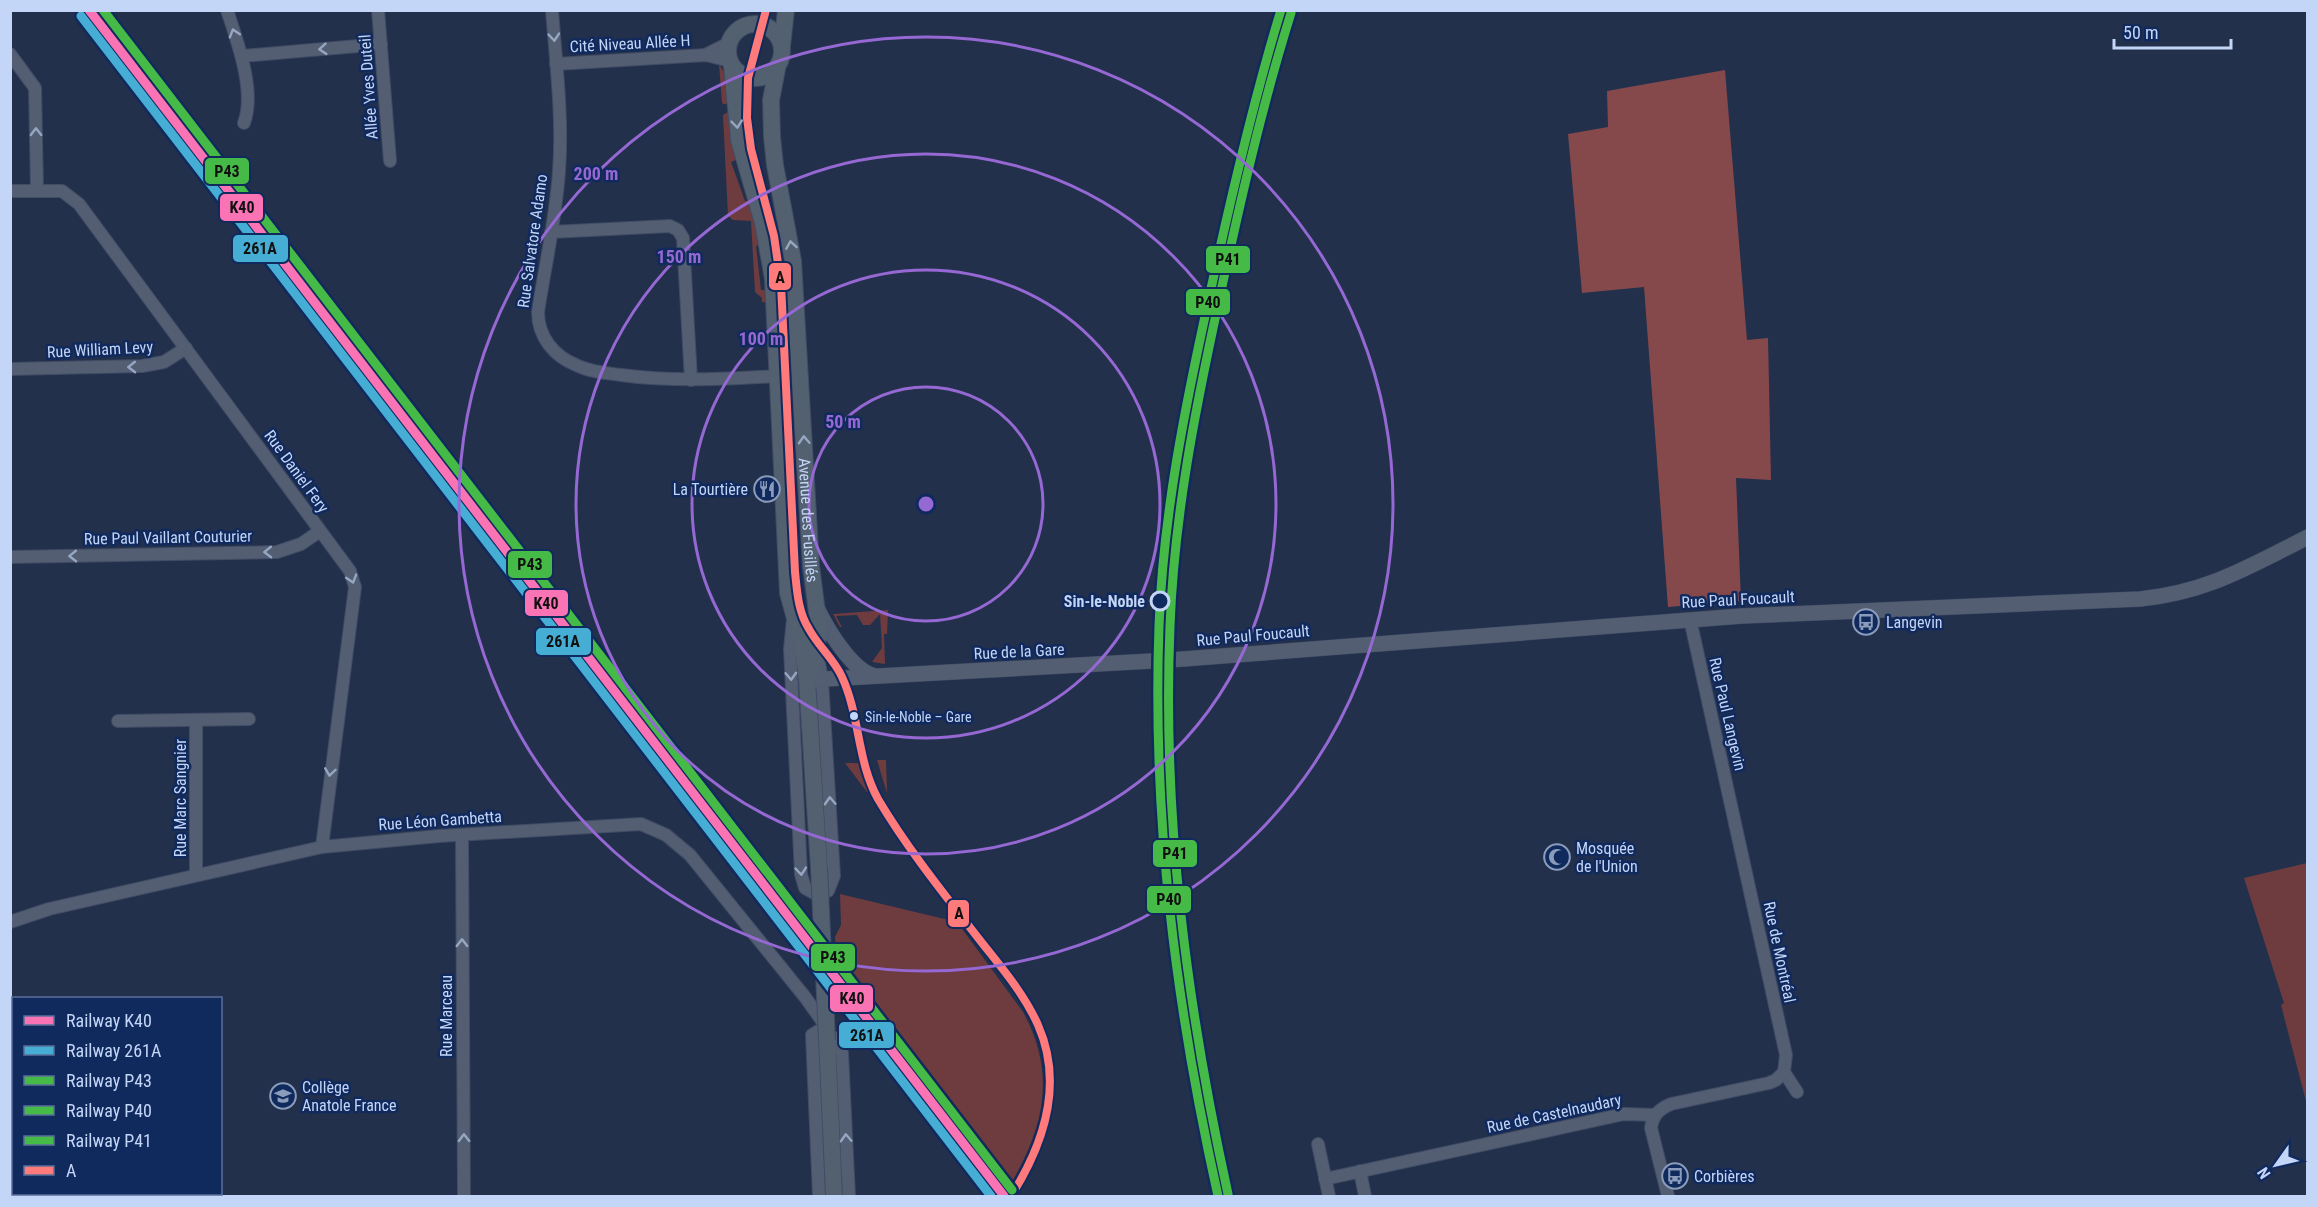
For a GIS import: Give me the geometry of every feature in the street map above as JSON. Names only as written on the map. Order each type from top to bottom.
[{"type":"main road","points":[[752,10],[729,43],[728,52],[731,64],[742,75],[756,79],[767,76],[777,69],[782,58],[786,10]]},
{"type":"main road","points":[[741,28],[754,24],[768,27],[777,35],[782,46]]},
{"type":"main road","name":"Avenue des Fusillés","points":[[731,64],[739,140],[760,209],[771,268],[788,593],[815,680]]},
{"type":"main road","name":"Avenue des Fusillés","points":[[777,69],[771,100],[772,137],[775,165],[794,261],[811,566],[819,628],[815,680]]},
{"type":"main road","points":[[815,680],[824,1038],[834,1197]]},
{"type":"street","points":[[227,10],[242,56],[247,110],[244,123]]},
{"type":"street","name":"Allée Yves Duteil","points":[[378,10],[390,161]]},
{"type":"street","name":"Rue Salvatore Adamo","points":[[552,10],[560,164],[538,312],[541,331],[551,348],[564,358],[586,369],[639,377],[691,380],[778,376]]},
{"type":"street","name":"Cité Niveau Allée H","points":[[705,55],[729,43]]},
{"type":"street","points":[[242,56],[381,44]]},
{"type":"street","points":[[10,54],[35,88],[37,190]]},
{"type":"street","name":"Cité Niveau Allée H","points":[[556,64],[705,55],[731,64]]},
{"type":"street","name":"Rue Daniel Fery","points":[[10,191],[62,191],[75,199],[350,571],[355,587],[322,847]]},
{"type":"street","points":[[551,232],[670,226],[678,230],[683,238],[691,380]]},
{"type":"street","name":"Rue William Levy","points":[[10,369],[154,365],[172,358],[186,348]]},
{"type":"street","name":"Rue Paul Vaillant Couturier","points":[[10,557],[277,552],[301,544],[320,531]]},
{"type":"street","name":"Rue Paul Foucault","points":[[1158,661],[1690,619],[2155,598],[2192,591],[2220,581],[2307,537]]},
{"type":"street","name":"Rue de la Gare","points":[[815,603],[825,623],[855,664],[865,673],[881,677]]},
{"type":"street","name":"Avenue des Fusillés","points":[[794,618],[790,649],[801,874],[805,888],[816,894],[828,891],[834,876],[815,680]]},
{"type":"street","name":"Rue Paul Langevin","points":[[1690,619],[1734,816]]},
{"type":"street","name":"Rue de la Gare","points":[[815,680],[1158,661]]},
{"type":"street","name":"Rue Marc Sangnier","points":[[118,721],[249,719]]},
{"type":"street","name":"Rue Marc Sangnier","points":[[196,720],[196,875]]},
{"type":"street","name":"Rue de Montréal","points":[[1734,816],[1786,1055],[1784,1072]]},
{"type":"street","name":"Rue Léon Gambetta","points":[[10,922],[49,909],[322,847],[462,835],[640,824],[658,830],[690,855],[805,997],[824,1038]]},
{"type":"street","name":"Rue Marceau","points":[[462,835],[465,1197]]},
{"type":"street","points":[[805,997],[824,1038],[819,1197]]},
{"type":"street","points":[[824,1038],[840,1049],[842,1059],[849,1197]]},
{"type":"street","points":[[1784,1072],[1797,1092]]},
{"type":"street","name":"Rue de Castelnaudary","points":[[1325,1179],[1624,1114],[1655,1115],[1659,1110],[1671,1104],[1769,1083],[1784,1072]]},
{"type":"street","points":[[1655,1115],[1652,1122],[1652,1135],[1668,1197]]},
{"type":"street","points":[[1318,1144],[1329,1197]]},
{"type":"street","points":[[1360,1171],[1365,1197]]},
{"type":"shaded area","points":[[719,64],[728,79],[728,104],[722,102]]},
{"type":"shaded area","points":[[1725,70],[1747,340],[1768,338],[1771,480],[1736,478],[1741,601],[1668,607],[1644,287],[1582,293],[1568,134],[1608,127],[1607,91]]},
{"type":"shaded area","points":[[728,112],[736,160],[731,162],[745,201],[749,201],[760,245],[756,246],[761,290],[766,290],[767,302],[762,302],[762,298],[755,292],[751,221],[733,220],[728,216],[723,115]]},
{"type":"shaded area","points":[[888,610],[887,634],[884,634],[885,664],[872,662],[882,648],[880,614],[870,625],[863,625],[857,615],[836,616],[842,627],[840,627],[833,614]]},
{"type":"shaded area","points":[[877,760],[886,760],[887,793]]},
{"type":"shaded area","points":[[845,763],[859,763],[869,791],[867,792]]},
{"type":"shaded area","points":[[2308,863],[2307,1105],[2281,1005],[2284,1003],[2244,878]]},
{"type":"shaded area","points":[[840,894],[957,922],[1023,1012],[1034,1035],[1040,1057],[1043,1079],[1042,1100],[1031,1143],[1010,1185],[838,966],[835,937],[841,925]]},
{"type":"rail line","name":"K40","points":[[89,10],[1004,1196]]},
{"type":"rail line","name":"P43","points":[[103,10],[1012,1190]]},
{"type":"rail line","name":"P40","points":[[1218,1196],[1190,1054],[1170,913],[1159,770],[1161,585],[1176,461],[1192,380],[1242,153],[1281,10]]},
{"type":"rail line","name":"P41","points":[[1228,1194],[1213,1124],[1190,983],[1174,841],[1169,698],[1172,585],[1181,504],[1201,385],[1251,158],[1291,13]]},
{"type":"rail line","name":"261A","points":[[81,16],[991,1196]]},
{"type":"transit line","name":"A","points":[[766,10],[748,78],[747,118],[751,149],[774,236],[781,284],[795,572],[802,616],[842,677],[852,707],[866,769],[878,799],[926,870],[1019,991],[1038,1025],[1046,1047],[1050,1091],[1047,1113],[1033,1156],[1011,1196]]},
{"type":"place","name":"La Tourtière","points":[[767,489]]},
{"type":"place","name":"Sin-le-Noble","points":[[1160,601]]},
{"type":"place","name":"Langevin","points":[[1866,622]]},
{"type":"place","name":"Sin-le-Noble – Gare","points":[[854,716]]},
{"type":"place","name":"Mosquée de l'Union","points":[[1557,857]]},
{"type":"place","name":"Collège Anatole France","points":[[283,1096]]},
{"type":"place","name":"Corbières","points":[[1675,1176]]}]
